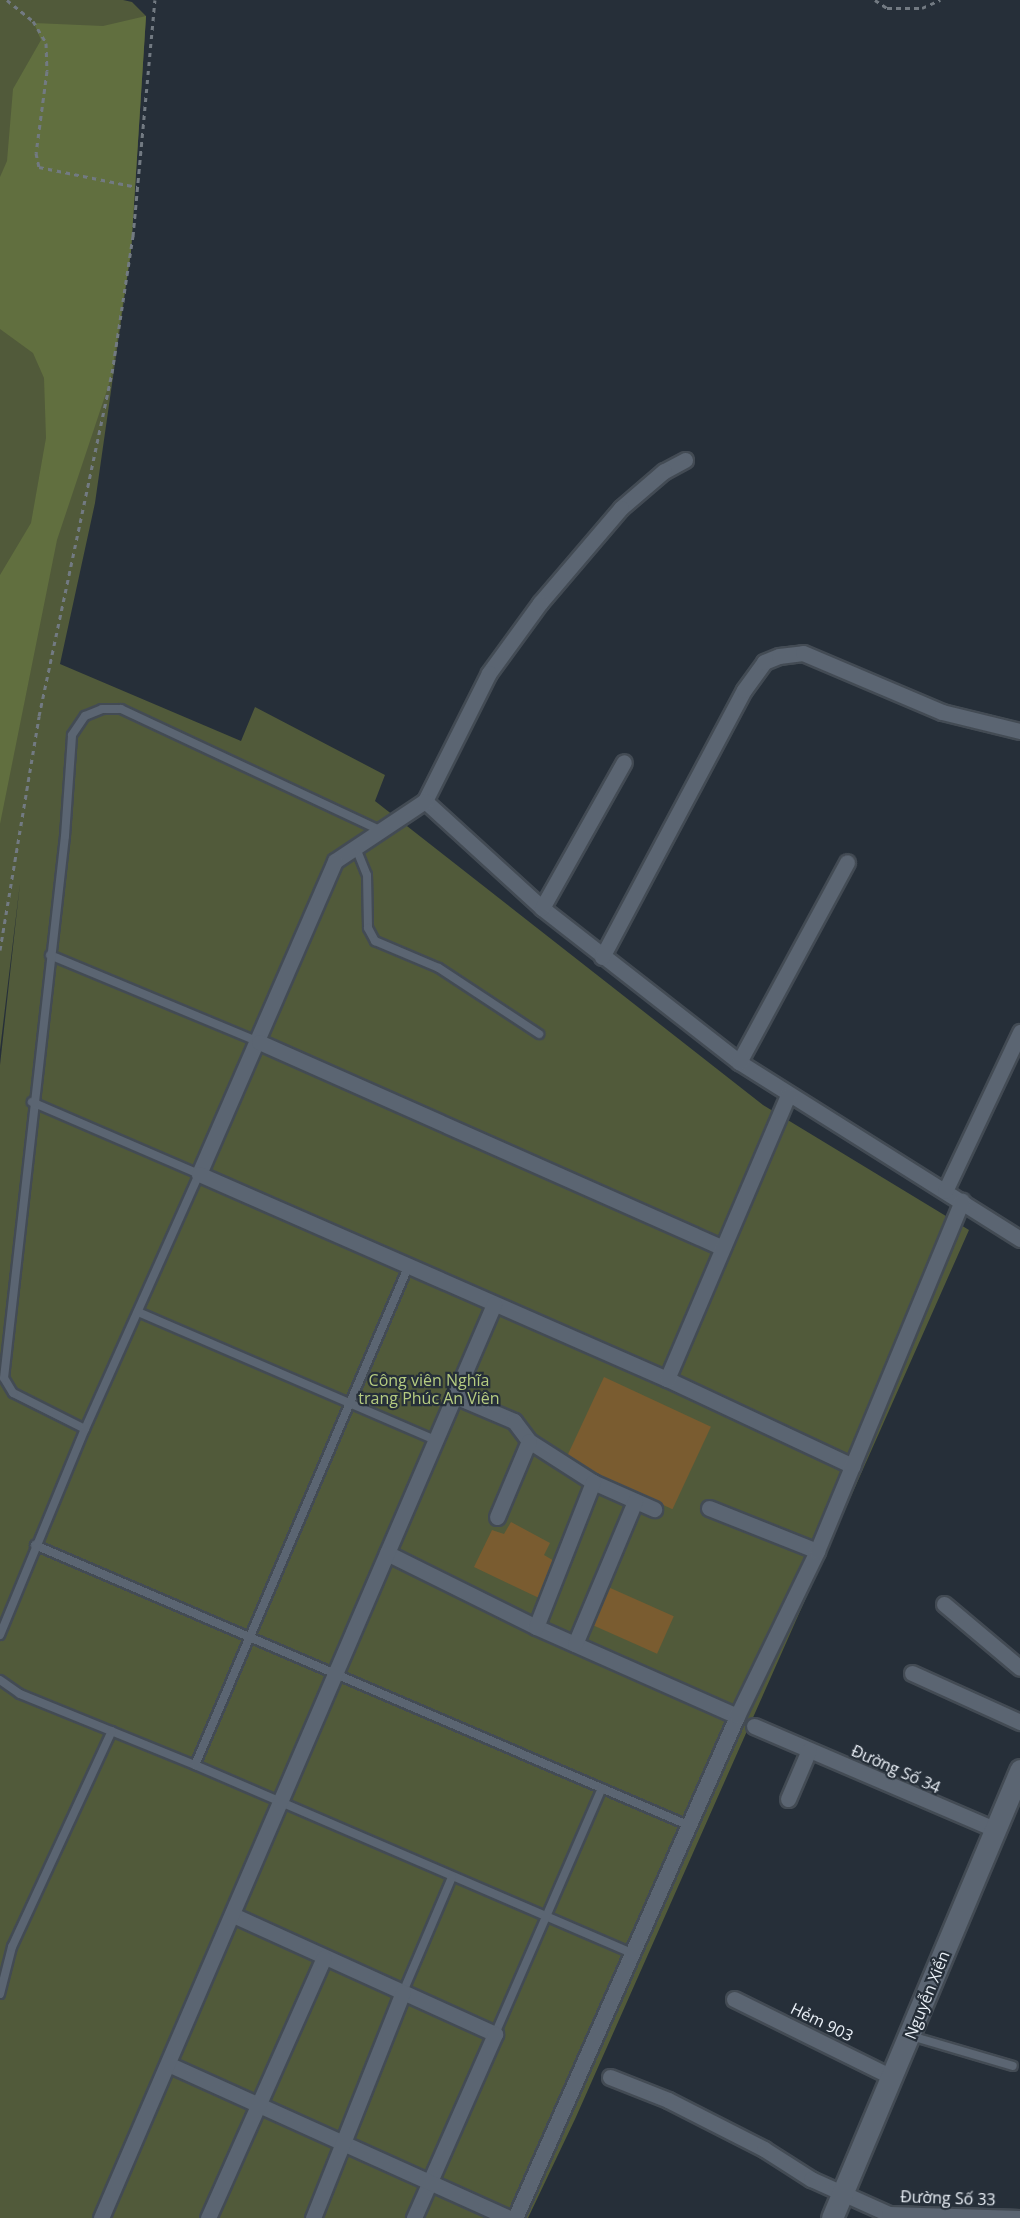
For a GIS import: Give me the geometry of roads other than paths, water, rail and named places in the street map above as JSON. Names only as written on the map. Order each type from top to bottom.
[{"type":"main road","name":"Nguyễn Xiển","points":[[832,2218],[894,2078],[1020,1770]]},
{"type":"street","points":[[685,460],[658,476],[621,508],[540,603],[489,674],[425,801],[335,861],[322,885],[259,1041],[199,1174],[410,1264],[494,1304],[667,1379],[853,1466]]},
{"type":"street","points":[[602,957],[744,690],[764,662],[779,656],[803,653],[942,712],[1020,731]]},
{"type":"street","points":[[542,908],[624,762]]},
{"type":"street","points":[[425,801],[542,908],[739,1062],[788,1096],[962,1201],[1020,1239]]},
{"type":"street","points":[[739,1062],[847,862]]},
{"type":"street","points":[[945,1191],[1020,1032]]},
{"type":"street","points":[[259,1041],[721,1247]]},
{"type":"street","points":[[667,1379],[721,1247],[788,1096]]},
{"type":"street","points":[[515,2218],[737,1716],[817,1551],[962,1201]]},
{"type":"street","points":[[101,2218],[282,1802],[335,1672],[494,1304]]},
{"type":"street","points":[[455,1396],[514,1421],[530,1441],[593,1482],[654,1509]]},
{"type":"street","points":[[497,1517],[530,1441]]},
{"type":"street","points":[[536,1627],[593,1482]]},
{"type":"street","points":[[575,1644],[635,1501]]},
{"type":"street","points":[[709,1508],[817,1551]]},
{"type":"street","points":[[387,1553],[536,1627],[737,1716]]},
{"type":"street","points":[[944,1604],[1020,1668]]},
{"type":"street","points":[[912,1673],[1020,1722]]},
{"type":"street","name":"Đường Số 34","points":[[754,1726],[994,1829]]},
{"type":"street","points":[[788,1799],[809,1750]]},
{"type":"street","points":[[233,1915],[495,2034],[414,2218]]},
{"type":"street","points":[[208,2218],[324,1958]]},
{"type":"street","points":[[313,2218],[345,2144],[403,1992]]},
{"type":"street","name":"Hẻm 903","points":[[734,1999],[894,2078]]},
{"type":"street","points":[[168,2064],[509,2218]]},
{"type":"street","name":"Đường Số 33","points":[[610,2077],[726,2128],[842,2195],[889,2214],[960,2218],[1020,2218]]},
{"type":"lane","points":[[85,1429],[13,1393],[4,1378],[72,735],[85,716],[102,709],[121,709],[381,831]]},
{"type":"lane","points":[[356,848],[367,875],[368,928],[375,941],[440,968],[539,1034]]},
{"type":"lane","points":[[50,955],[259,1041]]},
{"type":"lane","points":[[0,1635],[35,1545],[85,1429],[199,1174],[32,1102]]},
{"type":"lane","points":[[195,1765],[349,1401],[410,1264]]},
{"type":"lane","points":[[138,1312],[435,1440]]},
{"type":"lane","points":[[35,1545],[250,1635],[690,1826]]},
{"type":"lane","points":[[0,1680],[20,1694],[195,1765],[632,1953]]},
{"type":"lane","points":[[0,1994],[12,1947],[112,1731]]},
{"type":"lane","points":[[495,2034],[602,1788]]},
{"type":"lane","points":[[403,1992],[452,1877]]},
{"type":"lane","points":[[911,2036],[1012,2066]]},
{"type":"park label","name":"Công viên Nghĩa trang Phúc An Viên","points":[[429,1389]]}]
